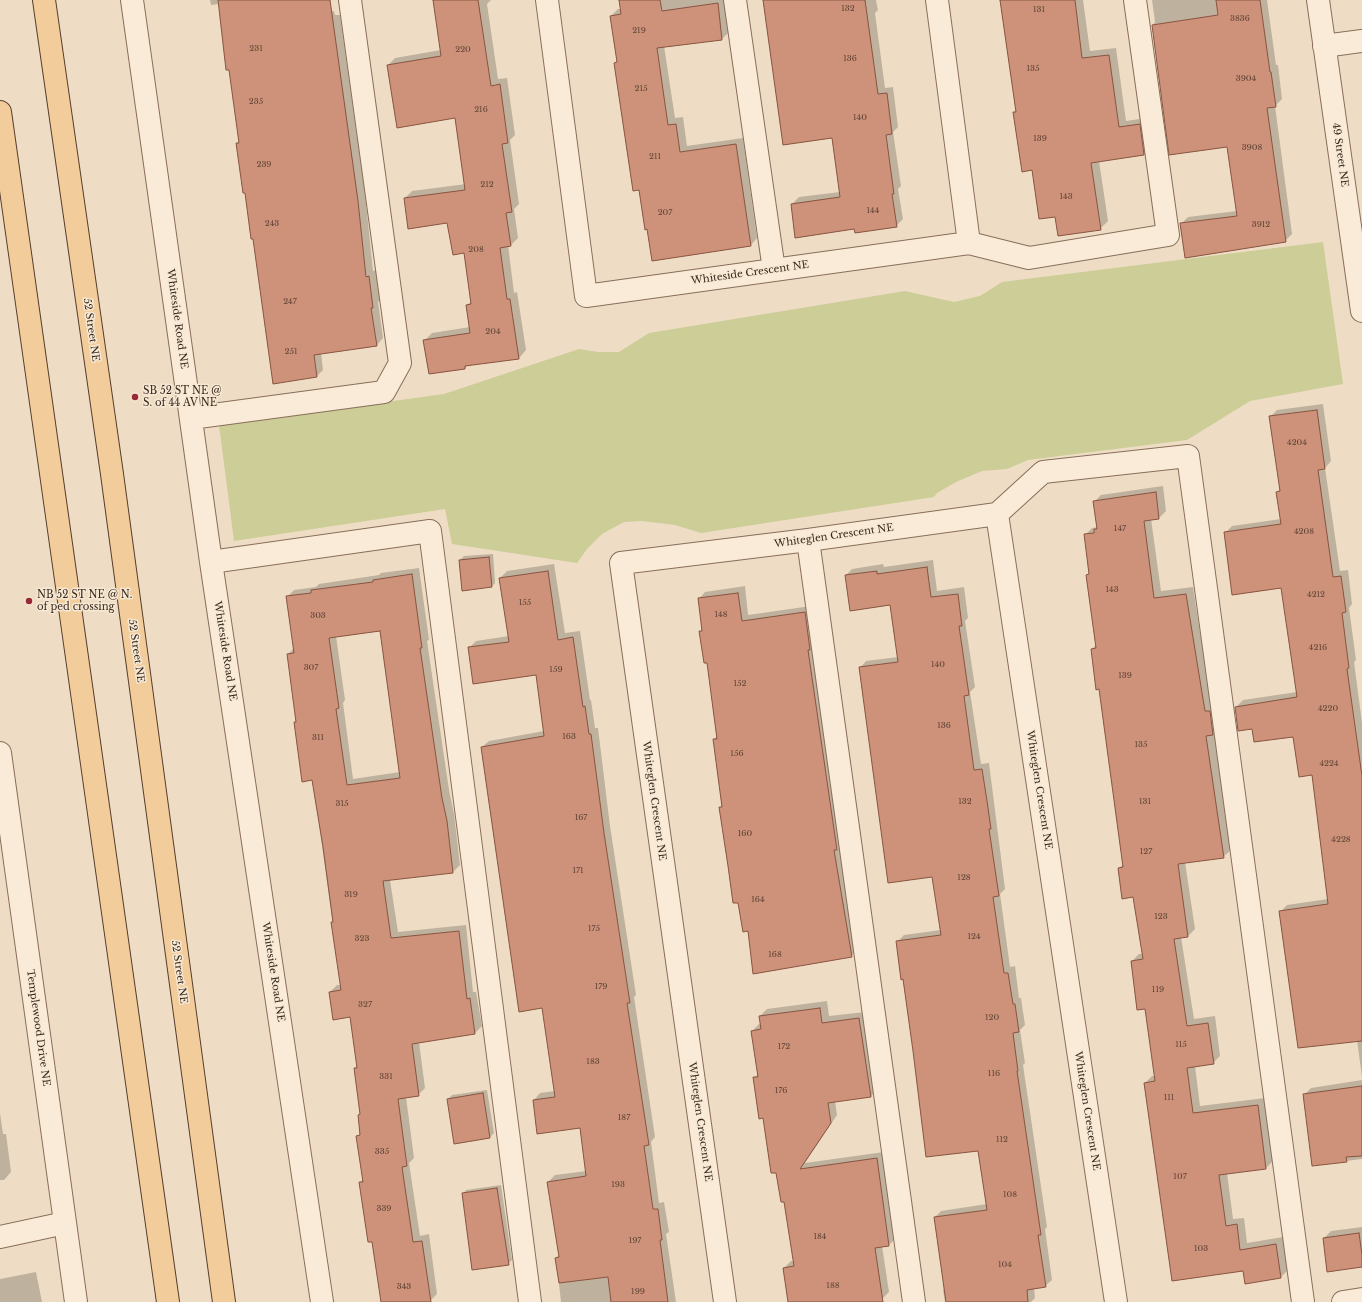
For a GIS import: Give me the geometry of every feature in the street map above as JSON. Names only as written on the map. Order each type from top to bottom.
[{"type":"main road","name":"52 Street NE","points":[[44,0],[113,482],[224,1302]]},
{"type":"main road","points":[[0,112],[168,1302]]},
{"type":"street","name":"Whiteside Road NE","points":[[132,0],[211,562],[322,1302]]},
{"type":"street","points":[[191,418],[384,392],[400,363],[350,0]]},
{"type":"street","name":"Whiteside Crescent NE","points":[[547,0],[586,296],[969,242]]},
{"type":"street","points":[[735,0],[774,270]]},
{"type":"street","points":[[937,0],[969,242],[1029,258],[1168,235],[1135,0]]},
{"type":"street","name":"49 Street NE","points":[[1318,0],[1362,311]]},
{"type":"street","points":[[1324,46],[1362,41]]},
{"type":"street","points":[[997,514],[1043,472],[1188,456],[1303,1302]]},
{"type":"street","name":"Whiteglen Crescent NE","points":[[725,1302],[621,563],[808,540],[997,514],[1116,1302]]},
{"type":"street","points":[[211,562],[430,531],[530,1302]]},
{"type":"street","points":[[808,540],[914,1302]]},
{"type":"street","name":"Templewood Drive NE","points":[[0,753],[76,1302]]},
{"type":"street","points":[[0,1237],[65,1223]]},
{"type":"street","points":[[1343,1302],[1362,1299]]},
{"type":"green space","points":[[1323,242],[1343,384],[1250,401],[1187,440],[1028,460],[1007,469],[982,471],[956,482],[937,493],[934,497],[701,533],[675,525],[642,521],[624,522],[602,534],[587,549],[577,563],[452,544],[445,509],[234,541],[219,425],[444,394],[579,349],[598,352],[619,352],[649,333],[905,291],[954,302],[980,296],[1002,282]]},
{"type":"building","points":[[218,0],[330,0],[358,201],[366,277],[369,276],[373,308],[371,308],[377,346],[314,355],[317,377],[273,384],[253,239],[251,239],[245,193],[243,193],[236,143],[239,143],[229,70],[226,70]]},
{"type":"building","points":[[433,0],[478,0],[491,86],[500,84],[508,143],[502,144],[512,212],[506,213],[511,246],[500,248],[507,299],[510,299],[519,359],[465,366],[465,369],[429,374],[423,340],[470,333],[466,305],[471,304],[464,253],[453,255],[447,223],[408,229],[404,198],[465,190],[455,118],[397,128],[387,65],[441,56]]},
{"type":"building","points":[[619,0],[660,0],[662,11],[718,3],[722,40],[657,48],[668,125],[676,124],[680,152],[736,144],[751,246],[652,261],[647,229],[645,230],[639,190],[633,191],[614,63],[617,62],[610,16],[621,14]]},
{"type":"building","points":[[763,0],[865,0],[878,94],[887,93],[892,134],[886,135],[897,227],[855,233],[854,229],[795,238],[791,204],[840,197],[832,138],[783,145]]},
{"type":"building","points":[[1000,0],[1075,0],[1082,58],[1109,55],[1119,127],[1140,124],[1144,155],[1091,163],[1101,230],[1058,236],[1055,217],[1039,219],[1032,170],[1022,172],[1013,112],[1016,112]]},
{"type":"building","points":[[1216,0],[1260,0],[1276,107],[1267,108],[1286,242],[1185,258],[1180,223],[1237,216],[1227,147],[1169,155],[1152,25],[1218,15]]},
{"type":"building","points":[[1317,410],[1325,469],[1318,470],[1333,577],[1341,576],[1346,612],[1342,613],[1349,668],[1347,669],[1362,776],[1362,1041],[1298,1048],[1279,911],[1328,904],[1312,775],[1299,777],[1293,737],[1254,742],[1252,729],[1238,731],[1235,707],[1297,697],[1281,588],[1232,595],[1224,532],[1281,524],[1276,492],[1280,491],[1269,416]]},
{"type":"building","points":[[1156,492],[1159,519],[1144,521],[1154,598],[1186,594],[1205,711],[1210,711],[1213,735],[1206,736],[1224,858],[1178,864],[1188,937],[1174,939],[1187,1026],[1208,1023],[1214,1064],[1187,1068],[1193,1113],[1258,1105],[1266,1169],[1219,1175],[1226,1226],[1237,1224],[1240,1250],[1276,1244],[1281,1278],[1245,1284],[1243,1271],[1172,1281],[1144,1083],[1155,1081],[1145,1009],[1137,1010],[1131,961],[1143,959],[1133,897],[1122,899],[1118,868],[1123,867],[1099,689],[1096,690],[1091,649],[1096,648],[1086,575],[1089,574],[1084,534],[1094,533],[1094,529],[1097,529],[1093,501]]},
{"type":"building","points":[[489,557],[492,587],[462,591],[459,560]]},
{"type":"building","points":[[927,567],[931,597],[958,594],[962,626],[959,626],[969,695],[964,696],[974,770],[982,769],[999,896],[993,897],[1004,973],[1008,973],[1019,1032],[1013,1033],[1017,1071],[1041,1235],[1038,1235],[1046,1287],[1027,1290],[1028,1302],[946,1302],[934,1217],[987,1210],[978,1151],[926,1157],[903,979],[901,980],[896,941],[941,935],[932,877],[888,883],[859,667],[898,662],[890,605],[850,611],[845,575],[877,571],[877,574]]},
{"type":"building","points":[[548,571],[558,640],[573,637],[583,707],[585,706],[589,734],[591,734],[604,833],[630,1003],[627,1003],[649,1145],[644,1146],[653,1209],[658,1209],[662,1240],[660,1240],[668,1302],[611,1302],[608,1277],[559,1283],[555,1258],[559,1257],[547,1182],[586,1176],[580,1128],[537,1134],[533,1100],[555,1097],[542,1008],[519,1012],[481,747],[544,736],[536,675],[473,684],[468,647],[509,642],[499,578]]},
{"type":"building","points":[[412,574],[422,648],[420,648],[442,798],[447,821],[453,873],[383,881],[391,938],[459,931],[467,999],[470,998],[475,1034],[412,1044],[419,1096],[398,1099],[407,1166],[402,1167],[413,1242],[422,1241],[431,1302],[381,1302],[372,1242],[368,1242],[359,1182],[363,1182],[356,1136],[360,1135],[358,1115],[360,1114],[354,1068],[357,1068],[350,1017],[333,1020],[329,992],[341,990],[331,922],[333,922],[312,780],[302,782],[287,654],[294,653],[286,596],[311,593],[311,590],[373,582],[373,580]],"holes":[[[380,631],[400,778],[347,785],[336,709],[339,708],[329,638]]]},
{"type":"building","points":[[738,593],[742,621],[805,612],[810,650],[808,650],[837,850],[834,850],[852,957],[753,974],[748,931],[743,932],[738,903],[733,903],[719,807],[722,807],[713,739],[717,739],[707,663],[704,663],[699,631],[702,631],[698,598]]},
{"type":"building","points":[[820,1008],[822,1023],[859,1018],[871,1097],[828,1103],[831,1123],[800,1169],[877,1158],[889,1246],[875,1248],[883,1302],[788,1302],[783,1268],[794,1266],[784,1202],[781,1202],[776,1173],[771,1173],[763,1118],[759,1119],[753,1077],[758,1077],[751,1031],[761,1029],[759,1016]]},
{"type":"building","points":[[1362,1086],[1362,1156],[1346,1157],[1347,1162],[1312,1166],[1303,1094]]},
{"type":"building","points":[[483,1093],[490,1138],[454,1144],[447,1099]]},
{"type":"building","points":[[497,1188],[509,1265],[472,1270],[462,1193]]},
{"type":"building","points":[[1359,1233],[1362,1267],[1327,1272],[1323,1238]]},
{"type":"place","name":"SB 52 ST NE @ S. of 44 AV NE","points":[[135,397]]},
{"type":"place","name":"NB 52 ST NE @ N. of ped crossing","points":[[29,601]]}]
